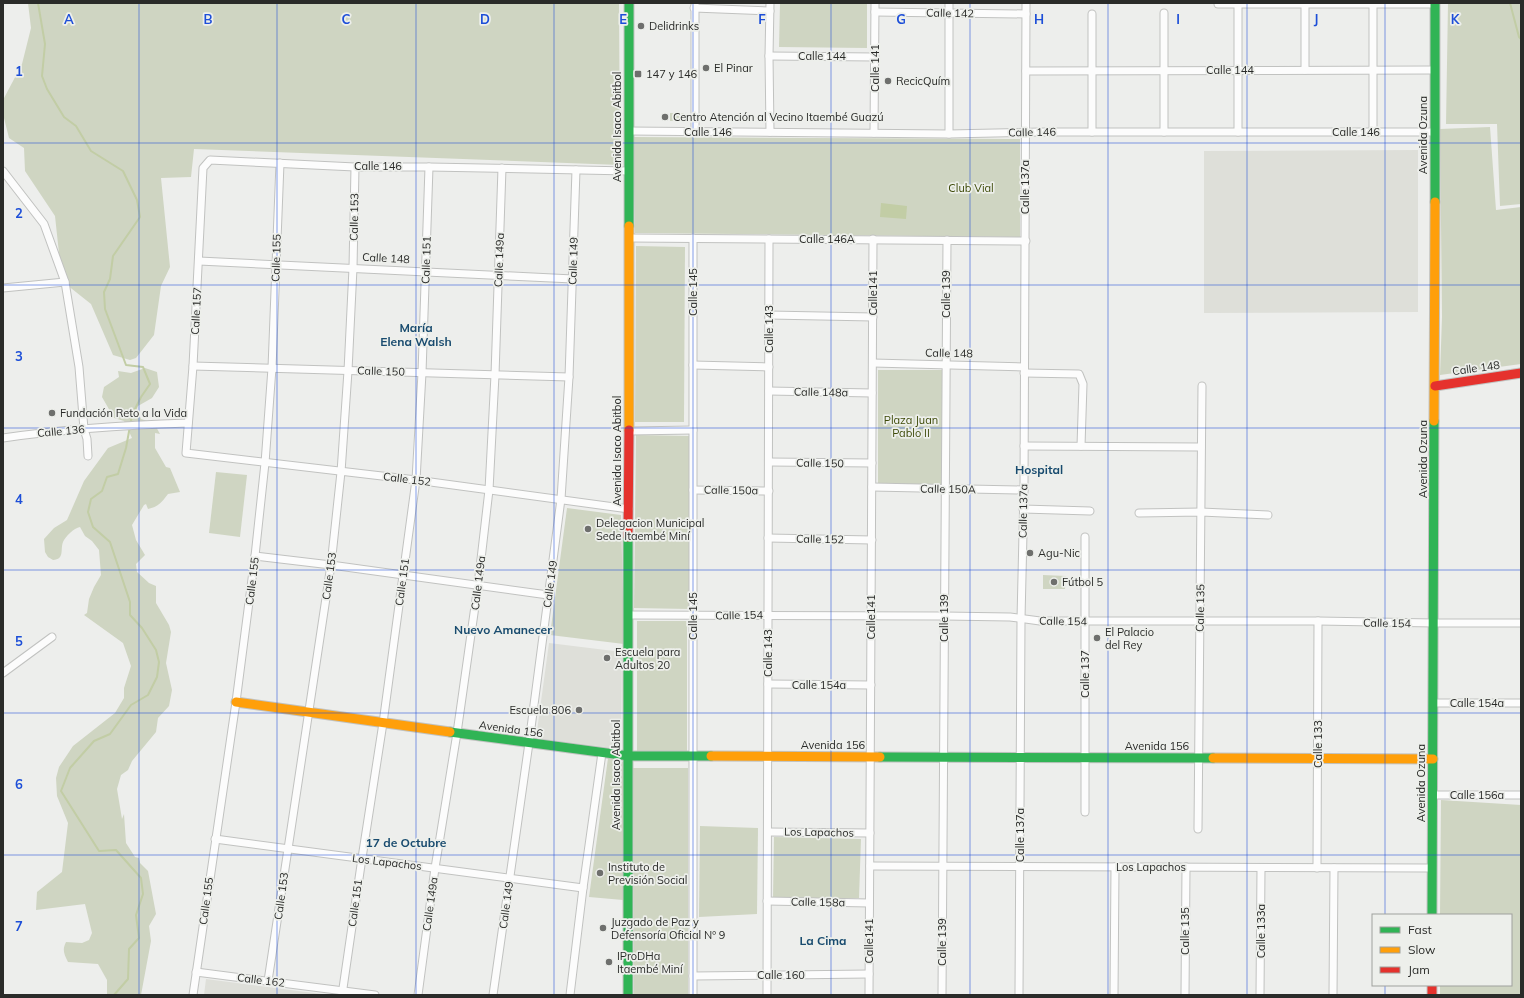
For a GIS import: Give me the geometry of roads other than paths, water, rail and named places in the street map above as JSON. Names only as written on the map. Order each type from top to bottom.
[{"type":"main road","name":"Avenida Isaco Abitbol","points":[[628,995],[629,3]]},
{"type":"main road","name":"Avenida Ozuna","points":[[1432,914],[1434,703],[1435,3]]},
{"type":"main road","name":"Calle 148","points":[[1435,386],[1521,373]]},
{"type":"main road","name":"Avenida 156","points":[[236,702],[529,744],[628,756],[1433,759]]},
{"type":"street","points":[[770,3],[770,132]]},
{"type":"street","name":"Calle 141","points":[[874,133],[875,3]]},
{"type":"street","points":[[949,3],[949,134]]},
{"type":"street","name":"Calle 137a","points":[[1019,995],[1021,619],[1024,509],[1026,241],[1026,3]]},
{"type":"street","points":[[1238,3],[1238,132]]},
{"type":"street","points":[[1305,3],[1305,70]]},
{"type":"street","points":[[1373,3],[1373,132]]},
{"type":"street","points":[[1218,4],[1435,3]]},
{"type":"street","points":[[695,132],[695,6],[770,11]]},
{"type":"street","name":"Calle 142","points":[[875,12],[1026,14]]},
{"type":"street","points":[[1092,14],[1092,132]]},
{"type":"street","points":[[1164,14],[1164,132]]},
{"type":"street","name":"Calle 144","points":[[769,56],[875,56]]},
{"type":"street","name":"Calle 144","points":[[1026,70],[1435,70]]},
{"type":"street","name":"Calle 146","points":[[629,131],[949,134],[1025,132],[1435,132]]},
{"type":"street","name":"Calle 146","points":[[203,168],[210,160],[355,167],[629,171]]},
{"type":"street","name":"Calle 155","points":[[193,995],[236,702],[255,556],[265,463],[272,368],[280,163]]},
{"type":"street","name":"Calle 153","points":[[268,981],[331,565],[341,472],[353,268],[355,167]]},
{"type":"street","name":"Calle 151","points":[[343,993],[383,723],[416,480],[422,372],[429,167]]},
{"type":"street","name":"Calle 157","points":[[186,453],[193,366],[203,168]]},
{"type":"street","name":"Calle 149a","points":[[418,995],[435,868],[457,733],[478,585],[489,490],[495,375],[502,168]]},
{"type":"street","name":"Calle 149","points":[[493,995],[529,744],[561,499],[569,377],[576,170]]},
{"type":"street","points":[[3,171],[44,224],[65,282],[79,367],[84,429],[87,439],[88,456]]},
{"type":"street","name":"Calle 146A","points":[[629,238],[1026,241]]},
{"type":"street","name":"Calle 145","points":[[693,238],[693,995]]},
{"type":"street","name":"Calle 143","points":[[767,995],[769,239]]},
{"type":"street","name":"Calle141","points":[[869,995],[873,240]]},
{"type":"street","name":"Calle 139","points":[[942,995],[946,240]]},
{"type":"street","name":"Calle 148","points":[[199,261],[573,279]]},
{"type":"street","points":[[3,288],[65,282]]},
{"type":"street","points":[[769,315],[873,317]]},
{"type":"street","name":"Calle 148","points":[[872,363],[946,365],[1079,374],[1083,384],[1081,446]]},
{"type":"street","points":[[693,365],[769,367]]},
{"type":"street","name":"Calle 150","points":[[193,366],[569,377]]},
{"type":"street","name":"Calle 135","points":[[1198,830],[1202,386]]},
{"type":"street","name":"Calle 148a","points":[[769,391],[872,393]]},
{"type":"street","name":"Calle 136","points":[[3,438],[51,431],[147,424],[188,423]]},
{"type":"street","points":[[629,431],[693,430]]},
{"type":"street","points":[[1024,446],[1201,447]]},
{"type":"street","name":"Calle 152","points":[[186,453],[416,480],[629,509]]},
{"type":"street","name":"Calle 150","points":[[769,462],[872,463]]},
{"type":"street","name":"Calle 150A","points":[[872,488],[1024,490]]},
{"type":"street","name":"Calle 150a","points":[[693,490],[769,491]]},
{"type":"street","points":[[1024,509],[1090,511]]},
{"type":"street","points":[[1139,513],[1201,512],[1268,514]]},
{"type":"street","name":"Calle 137","points":[[1084,537],[1085,812]]},
{"type":"street","name":"Calle 152","points":[[768,538],[872,540]]},
{"type":"street","points":[[255,556],[548,595]]},
{"type":"street","name":"Calle 154","points":[[629,614],[1010,617],[1040,621],[1318,621],[1434,624],[1521,623]]},
{"type":"street","name":"Calle 133","points":[[1317,868],[1318,621]]},
{"type":"street","points":[[3,673],[52,637]]},
{"type":"street","name":"Calle 154a","points":[[768,684],[871,685]]},
{"type":"street","name":"Calle 154a","points":[[1434,703],[1521,703]]},
{"type":"street","points":[[570,995],[602,753]]},
{"type":"street","name":"Calle 156a","points":[[1433,795],[1521,795]]},
{"type":"street","name":"Los Lapachos","points":[[768,832],[870,833]]},
{"type":"street","name":"Los Lapachos","points":[[215,839],[583,888]]},
{"type":"street","name":"Los Lapachos","points":[[870,866],[1432,868]]},
{"type":"street","points":[[1114,995],[1115,867]]},
{"type":"street","name":"Calle 135","points":[[1185,995],[1186,868]]},
{"type":"street","name":"Calle 133a","points":[[1260,995],[1261,868]]},
{"type":"street","points":[[1333,995],[1334,868]]},
{"type":"street","name":"Calle 158a","points":[[768,902],[869,903]]},
{"type":"street","name":"Calle 162","points":[[196,972],[268,981],[343,993],[375,995]]},
{"type":"street","name":"Calle 160","points":[[693,976],[869,974]]},
{"type":"waterway","points":[[38,3],[45,44],[42,76],[47,89],[64,117],[76,126],[91,151],[123,171],[137,200],[140,217],[113,256],[110,279],[104,292],[105,309],[126,365],[143,367],[150,384],[141,397],[132,415],[126,448],[118,474],[107,477],[102,491],[91,499],[88,512],[93,527],[110,542],[130,602],[130,615],[142,628],[156,650],[159,662],[157,677],[148,695],[131,705],[110,734],[94,741],[70,768],[61,791],[99,851],[116,850],[141,878],[143,894],[136,915],[139,938],[129,949],[128,979],[114,995]]},
{"type":"waterway","points":[[1510,3],[1519,37],[1521,39]]},
{"type":"place","name":"Delidrinks","points":[[641,26]]},
{"type":"place","name":"El Pinar","points":[[706,68]]},
{"type":"place","name":"147 y 146","points":[[638,74]]},
{"type":"place","name":"RecicQuím","points":[[888,81]]},
{"type":"place","name":"Centro Atención al Vecino Itaembé Guazú","points":[[665,117]]},
{"type":"place","name":"Fundación Reto a la Vida","points":[[52,413]]},
{"type":"place","name":"Delegacion Municipal Sede Itaembé Miní","points":[[588,529]]},
{"type":"place","name":"Agu-Nic","points":[[1030,553]]},
{"type":"place","name":"Fútbol 5","points":[[1054,582]]},
{"type":"place","name":"El Palacio del Rey","points":[[1097,638]]},
{"type":"place","name":"Escuela para Adultos 20","points":[[607,658]]},
{"type":"place","name":"Escuela 806","points":[[579,710]]},
{"type":"place","name":"Instituto de Previsión Social","points":[[600,873]]},
{"type":"place","name":"Juzgado de Paz y Defensoría Oficial Nº 9","points":[[603,928]]},
{"type":"place","name":"IProDHa Itaembé Miní","points":[[609,962]]},
{"type":"district","name":"María Elena Walsh","points":[[416,335]]},
{"type":"district","name":"Hospital","points":[[1039,470]]},
{"type":"district","name":"Nuevo Amanecer","points":[[503,630]]},
{"type":"district","name":"17 de Octubre","points":[[406,843]]},
{"type":"district","name":"La Cima","points":[[823,941]]},
{"type":"park label","name":"Club Vial","points":[[971,188]]},
{"type":"park label","name":"Plaza Juan Pablo II","points":[[911,426]]}]
